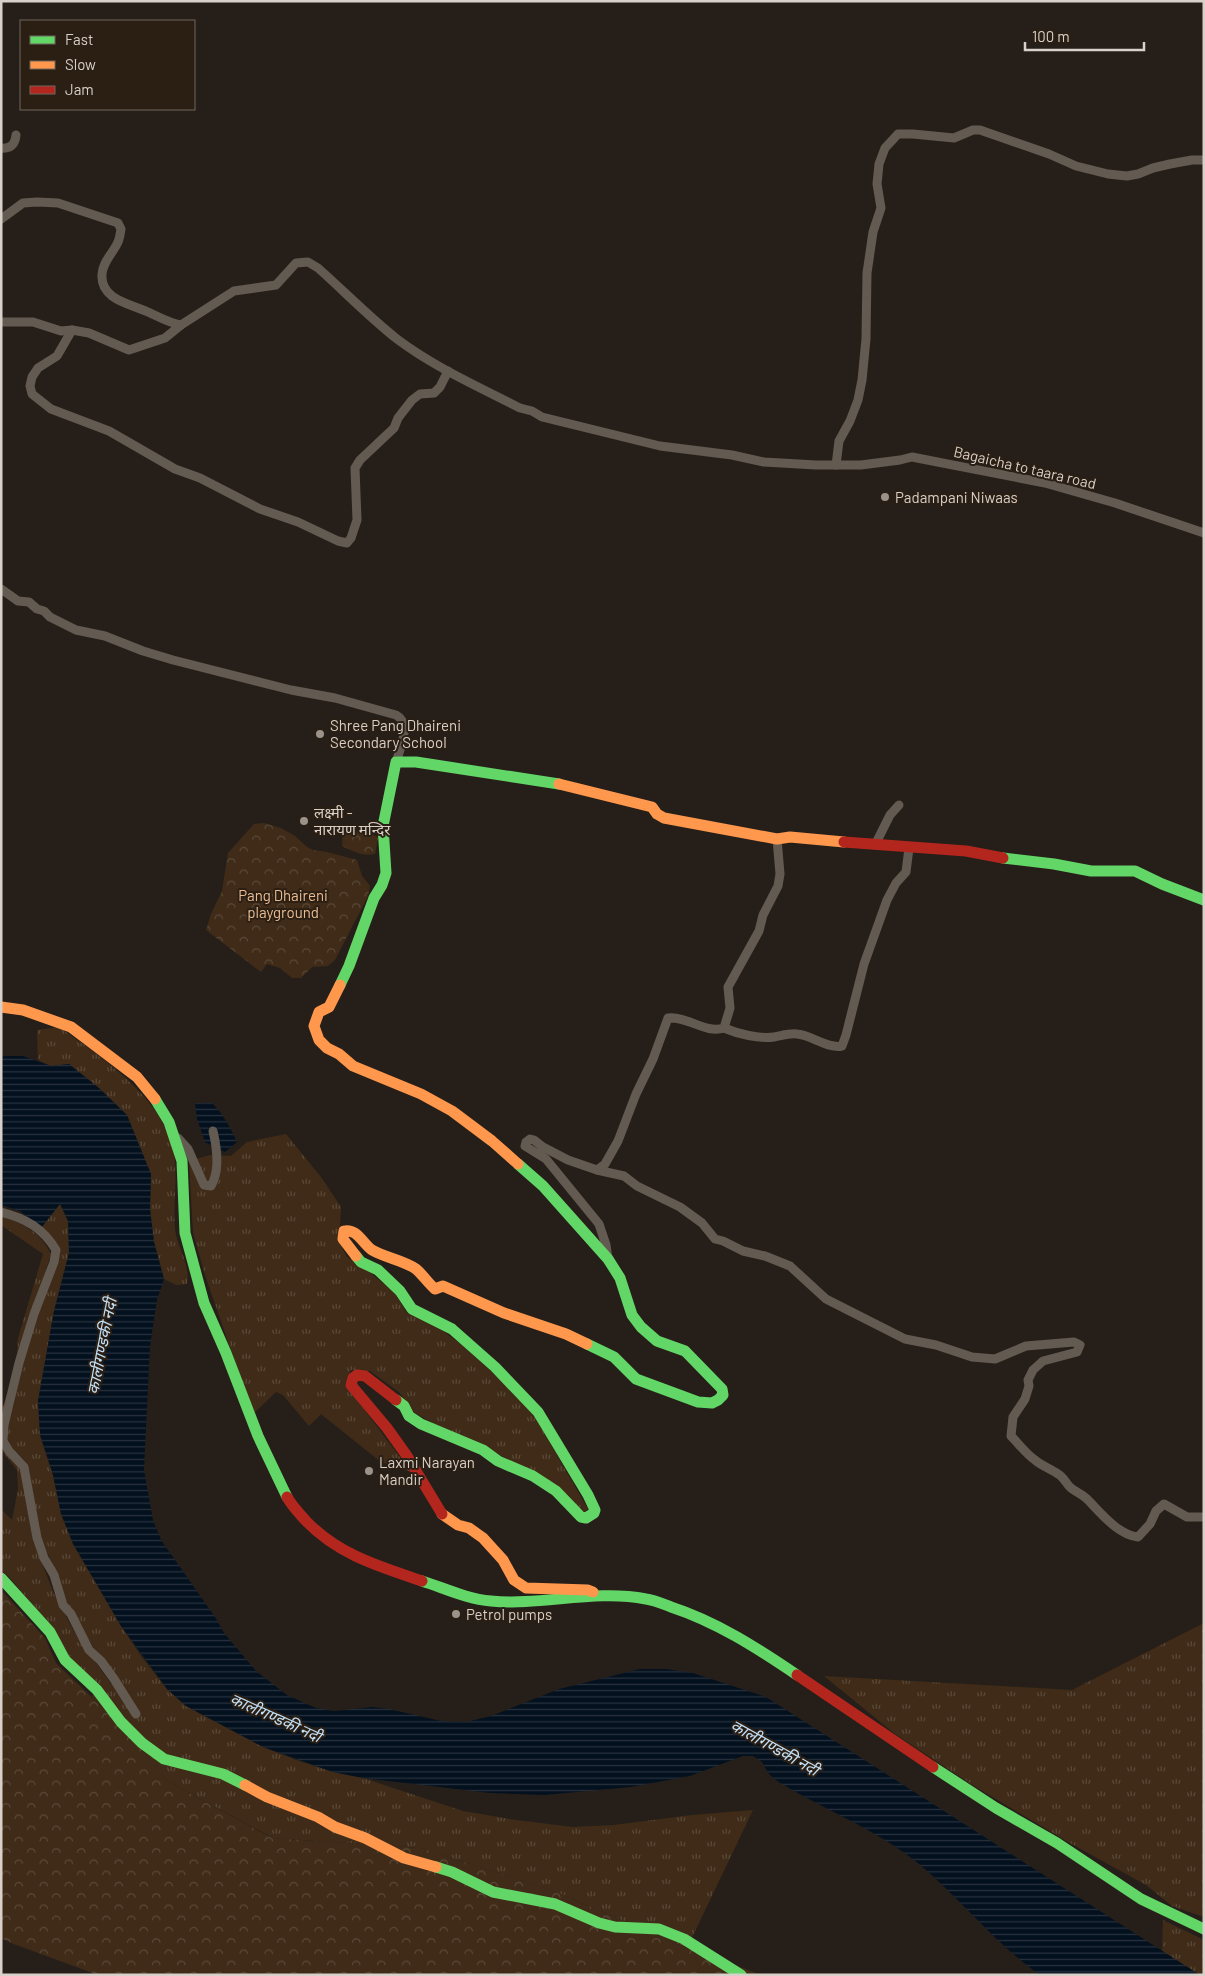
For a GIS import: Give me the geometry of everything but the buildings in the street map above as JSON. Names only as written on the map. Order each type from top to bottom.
[{"type":"main road","points":[[593,1596],[593,1590],[526,1588],[517,1584],[503,1560],[483,1538],[470,1528],[458,1525],[444,1515],[407,1456],[352,1385],[353,1378],[358,1375],[365,1376],[404,1406],[409,1416],[421,1424],[457,1438],[498,1460],[534,1476],[556,1491],[581,1517],[586,1518],[594,1513],[595,1510],[588,1495],[538,1412],[495,1367],[452,1329],[412,1309],[400,1291],[378,1270],[361,1262],[345,1244],[344,1231],[351,1230],[372,1249],[409,1263],[423,1275],[428,1285],[435,1289],[442,1286],[504,1312],[558,1331],[614,1357],[636,1379],[708,1404],[720,1399],[724,1395],[722,1389],[685,1351],[657,1341],[641,1327],[632,1315],[620,1278],[608,1259],[544,1186],[492,1141],[452,1111],[421,1094],[353,1066],[319,1040],[314,1026],[316,1016],[318,1012],[329,1007],[349,966],[374,898],[382,885],[386,873],[383,826],[396,762],[416,762],[499,776],[544,781],[592,791],[652,807],[656,814],[664,818],[777,839],[805,838],[909,848],[966,851],[1091,871],[1135,871],[1162,884],[1204,900]]},
{"type":"main road","points":[[1,1007],[23,1010],[71,1027],[137,1078],[156,1100],[170,1122],[182,1161],[185,1233],[188,1250],[204,1303],[226,1352],[258,1436],[291,1505],[321,1536],[353,1556],[464,1595],[489,1601],[515,1602],[593,1596],[621,1596],[647,1599],[696,1615],[746,1641],[988,1803],[1057,1843],[1142,1899],[1204,1929]]},
{"type":"main road","points":[[1,1578],[50,1632],[64,1660],[97,1690],[121,1722],[142,1743],[164,1760],[223,1774],[267,1797],[318,1817],[335,1827],[365,1838],[404,1858],[452,1872],[493,1892],[555,1904],[599,1923],[615,1927],[659,1929],[684,1938],[741,1975]]},
{"type":"street","points":[[836,465],[839,440],[850,421],[862,380],[866,340],[867,273],[873,232],[881,208],[877,184],[879,164],[885,148],[898,134],[954,138],[973,130],[980,130],[1049,154],[1076,166],[1092,171],[1127,176],[1170,164],[1204,160]]},
{"type":"street","points":[[1,148],[15,143],[16,135]]},
{"type":"street","points":[[1,219],[23,203],[37,202],[58,203],[118,223],[121,229],[119,242],[104,263],[103,285],[119,302],[148,312],[167,322],[180,325]]},
{"type":"street","name":"Bagaicha to taara road","points":[[180,325],[234,291],[276,285],[296,263],[304,261],[313,264],[366,314],[398,340],[448,371],[520,408],[532,411],[542,417],[660,446],[732,455],[764,462],[862,465],[912,457],[1045,483],[1115,503],[1204,533]]},
{"type":"street","points":[[1,322],[34,322],[61,331],[72,330],[89,333],[129,350],[165,338],[180,325]]},
{"type":"street","points":[[72,330],[57,356],[38,368],[32,376],[30,386],[32,394],[51,409],[109,431],[175,469],[200,478],[260,509],[276,513],[338,542],[346,543],[351,538],[357,520],[355,468],[360,460],[394,428],[398,418],[412,400],[420,394],[434,392],[440,387],[448,371]]},
{"type":"street","points":[[1,589],[18,602],[29,602],[50,617],[76,630],[105,636],[173,660],[396,714],[402,720],[404,728],[396,762]]},
{"type":"street","points":[[875,845],[890,815],[899,805]]},
{"type":"street","points":[[724,1028],[730,1008],[728,987],[759,931],[763,915],[778,886],[780,874],[777,839]]},
{"type":"street","points":[[597,1170],[605,1164],[618,1141],[636,1094],[653,1059],[668,1018],[681,1019],[710,1029],[718,1030],[724,1028],[747,1035],[772,1037],[797,1034],[835,1046],[842,1046],[864,964],[887,900],[896,883],[906,872],[909,848]]},
{"type":"street","points":[[170,1122],[180,1140],[188,1149],[204,1185],[211,1186],[216,1178],[213,1131]]},
{"type":"street","points":[[608,1259],[606,1245],[599,1224],[546,1159],[525,1146],[526,1142],[534,1140],[568,1160],[597,1170],[624,1176],[637,1186],[680,1207],[702,1223],[715,1239],[743,1251],[765,1256],[790,1266],[826,1298],[905,1339],[936,1345],[972,1357],[995,1359],[1026,1346],[1074,1342],[1080,1346],[1077,1352],[1043,1361],[1033,1370],[1028,1380],[1029,1386],[1025,1399],[1013,1417],[1011,1436],[1034,1460],[1049,1470],[1057,1472],[1071,1488],[1086,1498],[1125,1534],[1138,1537],[1150,1524],[1156,1511],[1164,1504],[1187,1517],[1204,1517]]},
{"type":"street","points":[[1,1212],[16,1215],[31,1223],[50,1240],[56,1250],[54,1262],[34,1314],[19,1363],[4,1425],[3,1441],[9,1452],[24,1467],[37,1538],[44,1558],[54,1575],[63,1605],[71,1614],[89,1650],[101,1661],[136,1714]]},
{"type":"green space","name":"Pang Dhaireni playground","points":[[264,823],[281,828],[313,850],[357,860],[362,876],[370,886],[368,896],[335,960],[328,966],[312,967],[301,978],[292,978],[280,968],[267,964],[261,972],[206,930],[222,891],[228,853],[254,824]]},
{"type":"green space","points":[[347,828],[376,836],[378,838],[375,854],[362,854],[342,846],[343,832]]},
{"type":"green space","points":[[59,1027],[128,1081],[158,1114],[168,1133],[175,1162],[175,1229],[187,1270],[187,1284],[176,1285],[164,1279],[154,1242],[150,1209],[151,1174],[70,1064],[51,1066],[38,1060],[37,1030]]},
{"type":"green space","points":[[286,1134],[321,1177],[341,1207],[339,1242],[347,1257],[394,1292],[407,1313],[443,1331],[462,1345],[532,1412],[588,1509],[585,1512],[510,1460],[434,1424],[412,1411],[399,1392],[370,1371],[351,1370],[345,1384],[411,1472],[381,1462],[321,1414],[309,1426],[283,1395],[276,1392],[253,1414],[205,1275],[193,1233],[189,1161],[210,1155],[231,1156],[247,1142]]},
{"type":"green space","points":[[60,1203],[68,1221],[69,1253],[54,1311],[38,1401],[40,1435],[53,1475],[61,1514],[121,1626],[141,1656],[167,1689],[186,1706],[263,1747],[333,1772],[363,1778],[463,1811],[573,1827],[614,1825],[692,1815],[753,1810],[687,1948],[554,1891],[421,1848],[273,1838],[167,1781],[127,1731],[91,1696],[100,1691],[68,1660],[55,1631],[1,1570],[1,1509],[12,1520],[18,1489],[17,1470],[1,1450],[1,1442],[22,1469],[33,1541],[54,1594],[76,1635],[111,1684],[119,1680],[93,1647],[63,1595],[50,1558],[41,1541],[29,1470],[24,1460],[8,1445],[7,1427],[15,1401],[25,1354],[59,1252],[41,1228]]},
{"type":"green space","points":[[1,1216],[17,1222],[37,1235],[51,1254],[28,1317],[1,1442],[1,1412],[16,1368],[18,1338],[43,1254],[1,1225]]},
{"type":"green space","points":[[1,1590],[45,1638],[56,1663],[127,1731],[167,1781],[272,1838],[421,1848],[554,1891],[687,1948],[762,1975],[98,1975],[1,1938]]},
{"type":"green space","points":[[1204,1623],[1204,1917],[1172,1906],[1146,1885],[1068,1842],[974,1786],[895,1734],[824,1676],[1072,1690]]},
{"type":"green space","points":[[1163,1920],[1204,1940],[1204,1975],[1200,1975],[1162,1952]]},
{"type":"water","name":"कालीगण्डकी नदी","points":[[23,1056],[51,1066],[69,1064],[99,1088],[127,1115],[151,1174],[150,1209],[154,1242],[164,1279],[157,1300],[150,1346],[144,1470],[153,1520],[161,1540],[215,1617],[224,1633],[256,1671],[287,1695],[316,1708],[334,1711],[372,1707],[441,1721],[466,1722],[491,1716],[559,1689],[640,1669],[666,1669],[693,1673],[766,1697],[1200,1975],[1040,1975],[1008,1950],[919,1864],[868,1830],[777,1781],[768,1773],[762,1762],[753,1756],[743,1756],[690,1776],[631,1787],[545,1795],[490,1793],[363,1778],[333,1772],[263,1747],[186,1706],[167,1689],[121,1626],[73,1544],[61,1514],[53,1475],[40,1435],[38,1401],[54,1311],[69,1253],[68,1221],[60,1204],[41,1228],[20,1211],[1,1205],[1,1057]]},
{"type":"water","points":[[195,1103],[212,1103],[226,1121],[237,1142],[225,1152],[205,1142],[197,1119]]},
{"type":"traffic: fast","points":[[340,985],[374,898],[382,885],[386,873],[383,826],[396,762],[416,762],[559,784]]},
{"type":"traffic: fast","points":[[1003,858],[1054,864],[1091,871],[1135,871],[1162,884],[1204,900]]},
{"type":"traffic: fast","points":[[155,1099],[169,1122],[182,1161],[185,1233],[204,1303],[226,1353],[258,1436],[287,1497]]},
{"type":"traffic: fast","points":[[518,1164],[543,1186],[608,1259],[620,1278],[632,1315],[641,1327],[657,1341],[685,1351],[722,1389],[723,1395],[712,1403],[698,1402],[636,1379],[614,1357],[587,1344]]},
{"type":"traffic: fast","points":[[356,1256],[361,1262],[378,1270],[400,1291],[412,1309],[452,1329],[495,1367],[538,1412],[588,1495],[595,1510],[594,1513],[586,1518],[581,1517],[556,1491],[533,1476],[498,1461],[483,1450],[421,1424],[409,1416],[404,1406],[396,1400]]},
{"type":"traffic: fast","points":[[1,1578],[50,1632],[65,1660],[97,1690],[121,1722],[142,1743],[164,1759],[223,1774],[245,1785]]},
{"type":"traffic: fast","points":[[422,1581],[464,1596],[491,1601],[510,1602],[607,1596],[627,1596],[652,1600],[721,1628],[797,1675]]},
{"type":"traffic: fast","points":[[933,1767],[996,1808],[1057,1843],[1141,1899],[1204,1929]]},
{"type":"traffic: fast","points":[[436,1867],[452,1872],[493,1892],[555,1904],[599,1923],[615,1927],[659,1929],[684,1939],[741,1975]]},
{"type":"traffic: slow","points":[[559,784],[652,807],[657,814],[664,818],[777,839],[790,837],[844,842]]},
{"type":"traffic: slow","points":[[340,985],[329,1007],[319,1012],[314,1026],[319,1040],[353,1066],[421,1094],[452,1111],[492,1141],[518,1164]]},
{"type":"traffic: slow","points":[[1,1007],[23,1010],[71,1027],[137,1077],[155,1099]]},
{"type":"traffic: slow","points":[[356,1256],[343,1239],[344,1231],[356,1234],[372,1250],[406,1263],[416,1269],[435,1289],[443,1286],[504,1313],[566,1334],[587,1344]]},
{"type":"traffic: slow","points":[[442,1514],[458,1525],[469,1528],[483,1538],[503,1560],[514,1580],[526,1588],[588,1590],[593,1592]]},
{"type":"traffic: slow","points":[[245,1785],[267,1797],[365,1838],[404,1858],[436,1867]]},
{"type":"traffic: jam","points":[[844,842],[966,851],[1003,858]]},
{"type":"traffic: jam","points":[[396,1400],[365,1376],[357,1375],[353,1378],[351,1385],[387,1428],[407,1456],[442,1514]]},
{"type":"traffic: jam","points":[[287,1497],[306,1521],[332,1543],[360,1558],[422,1581]]},
{"type":"traffic: jam","points":[[797,1675],[933,1767]]},
{"type":"place","name":"Padampani Niwaas","points":[[885,497]]},
{"type":"place","name":"Shree Pang Dhaireni Secondary School","points":[[320,734]]},
{"type":"place","name":"लक्ष्मी - नारायण मन्दिर","points":[[304,821]]},
{"type":"place","name":"Laxmi Narayan Mandir","points":[[369,1471]]},
{"type":"place","name":"Petrol pumps","points":[[456,1614]]}]
